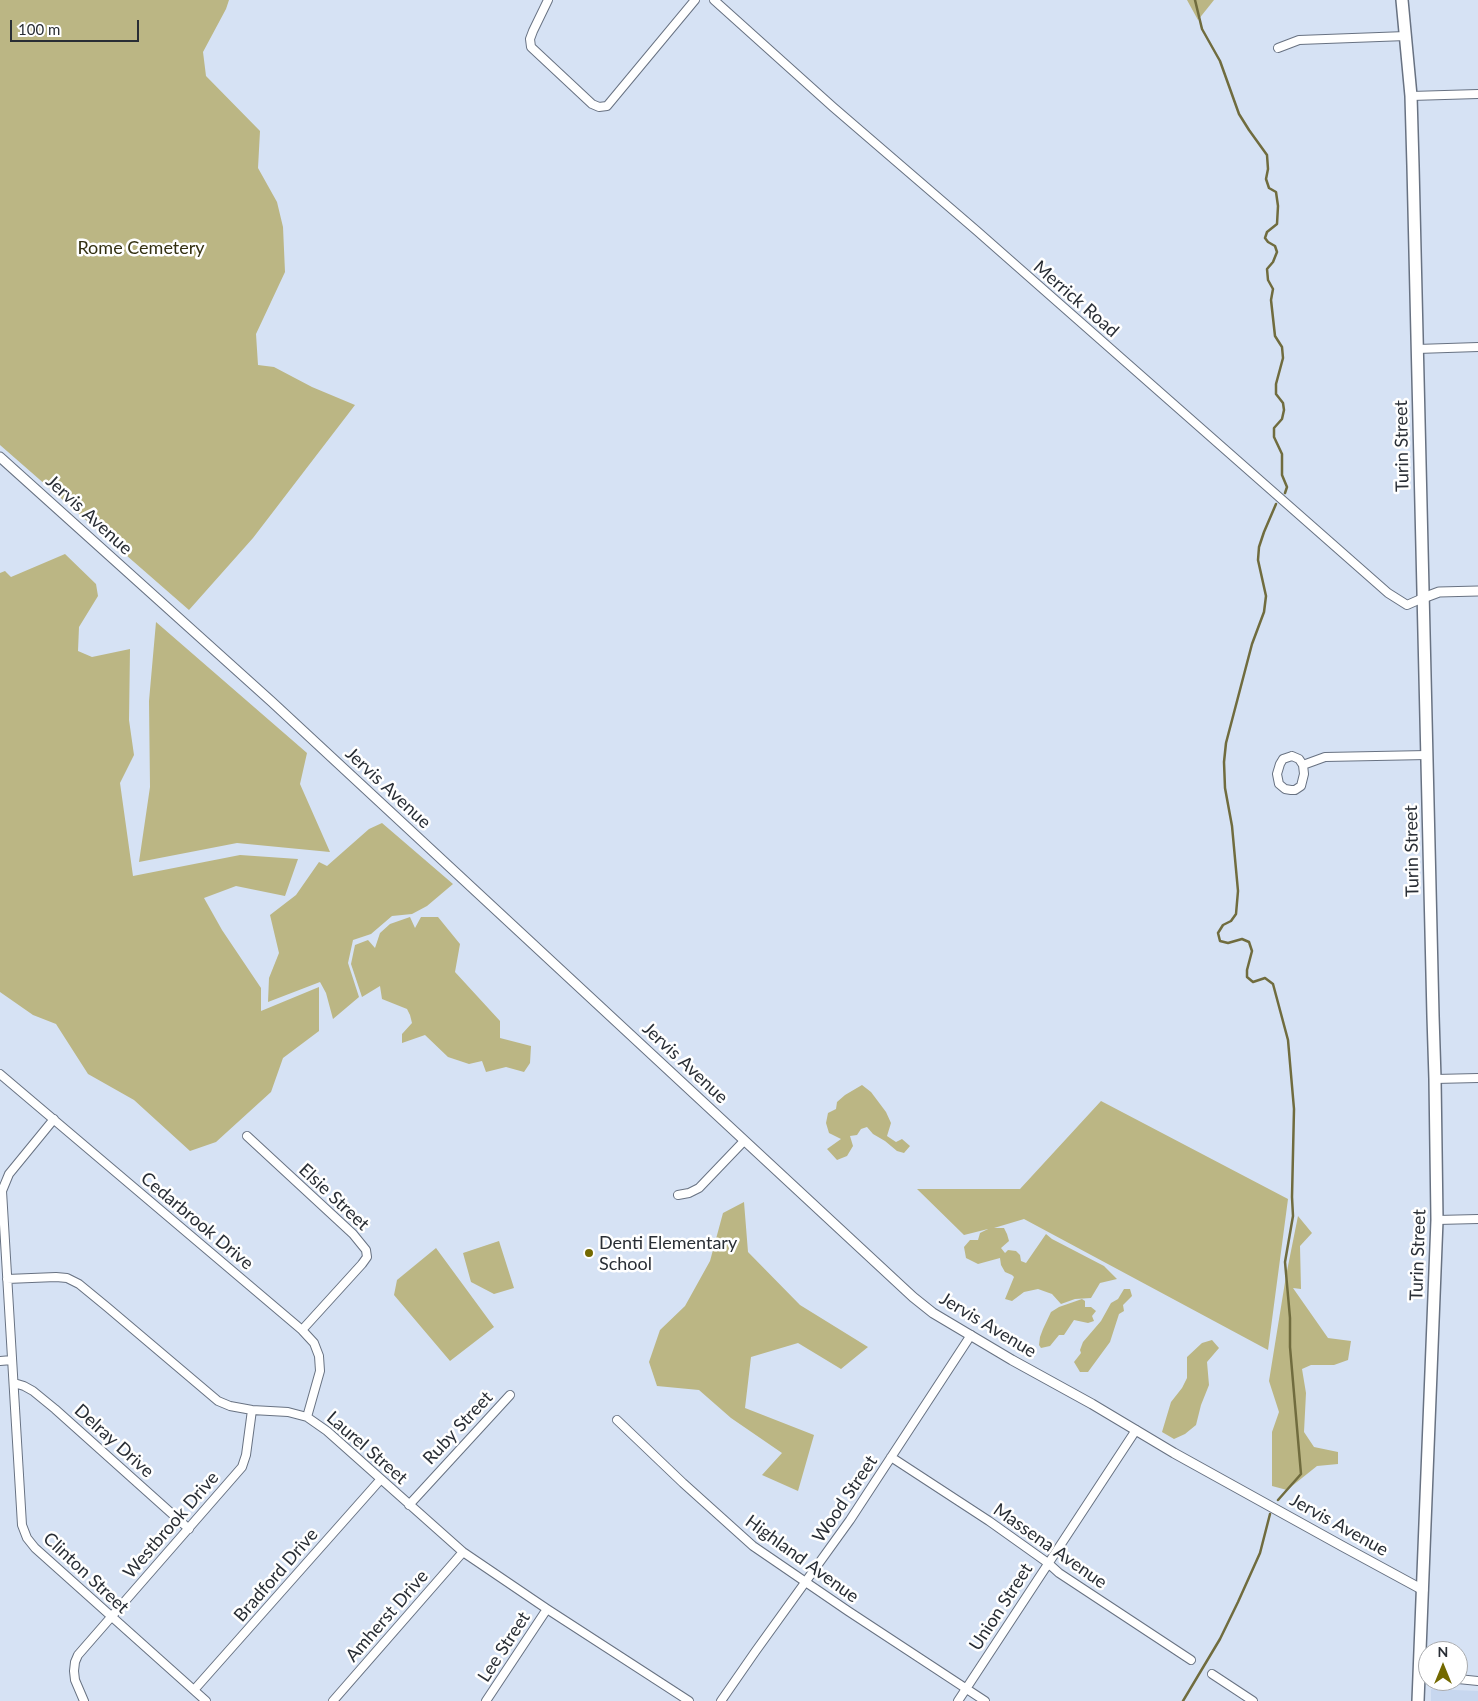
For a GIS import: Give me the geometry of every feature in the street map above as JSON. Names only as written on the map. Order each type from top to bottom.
[{"type":"main road","name":"Turin Street","points":[[1402,0],[1411,96],[1436,1079],[1437,1220],[1423,1590],[1424,1641]]},
{"type":"street","points":[[548,0],[530,39],[531,47],[592,104],[599,108],[607,106],[694,0]]},
{"type":"street","name":"Merrick Road","points":[[714,0],[833,107],[1388,593],[1407,605],[1423,598]]},
{"type":"street","points":[[1278,48],[1298,40],[1406,36]]},
{"type":"street","points":[[1411,96],[1478,94]]},
{"type":"street","points":[[1417,349],[1478,347]]},
{"type":"street","name":"Jervis Avenue","points":[[1,462],[272,702],[744,1141],[933,1313],[1136,1430],[1423,1590]]},
{"type":"street","points":[[1423,598],[1439,592],[1478,591]]},
{"type":"street","points":[[1303,765],[1325,757],[1427,755]]},
{"type":"street","points":[[1292,756],[1299,759],[1303,765],[1304,774],[1301,786],[1295,790],[1285,789],[1279,784],[1277,774],[1283,759],[1292,756]]},
{"type":"street","name":"Cedarbrook Drive","points":[[0,1074],[302,1330],[314,1343],[319,1356],[318,1380],[307,1417]]},
{"type":"street","points":[[1436,1079],[1478,1078]]},
{"type":"street","name":"Clinton Street","points":[[54,1119],[25,1152],[9,1174],[2,1192],[22,1525],[27,1538],[35,1548],[206,1701]]},
{"type":"street","name":"Elsie Street","points":[[247,1136],[353,1234],[366,1250],[367,1257],[362,1264],[302,1330]]},
{"type":"street","points":[[678,1195],[699,1188],[744,1141]]},
{"type":"street","points":[[1437,1220],[1478,1219]]},
{"type":"street","name":"Laurel Street","points":[[7,1279],[67,1278],[79,1284],[218,1401],[230,1406],[252,1410],[288,1412],[307,1417],[327,1431],[463,1552],[689,1701]]},
{"type":"street","name":"Wood Street","points":[[721,1701],[850,1520],[971,1335]]},
{"type":"street","points":[[0,1361],[12,1360]]},
{"type":"street","name":"Delray Drive","points":[[14,1382],[33,1391],[48,1403],[189,1529]]},
{"type":"street","name":"Ruby Street","points":[[409,1504],[510,1395]]},
{"type":"street","name":"Westbrook Drive","points":[[84,1701],[75,1680],[75,1662],[78,1655],[242,1467],[246,1455],[252,1410]]},
{"type":"street","name":"Highland Avenue","points":[[617,1420],[753,1546],[986,1701]]},
{"type":"street","name":"Union Street","points":[[958,1701],[1136,1430]]},
{"type":"street","name":"Massena Avenue","points":[[891,1456],[989,1521],[1048,1563],[1059,1574],[1191,1660]]},
{"type":"street","name":"Bradford Drive","points":[[194,1690],[381,1479]]},
{"type":"street","name":"Amherst Drive","points":[[333,1701],[463,1552]]},
{"type":"street","name":"Lee Street","points":[[486,1701],[547,1609]]},
{"type":"street","points":[[1212,1674],[1253,1701]]},
{"type":"shaded area","points":[[1431,1691],[1478,1691],[1478,1701],[1431,1701]]},
{"type":"green space","name":"Rome Cemetery","points":[[0,0],[229,0],[203,52],[206,76],[260,131],[258,168],[277,202],[283,227],[285,272],[256,334],[258,365],[274,367],[312,387],[355,405],[253,538],[189,610],[0,445]]},
{"type":"green space","points":[[1187,0],[1214,0],[1198,20]]},
{"type":"green space","points":[[65,554],[96,584],[98,596],[79,627],[78,651],[92,657],[130,649],[129,720],[134,755],[120,783],[133,876],[240,855],[298,859],[285,896],[236,886],[204,898],[222,930],[261,988],[261,1011],[319,987],[319,1031],[283,1058],[271,1092],[216,1142],[190,1151],[134,1100],[88,1074],[56,1024],[33,1015],[0,992],[0,573],[5,571],[11,577]]},
{"type":"green space","points":[[156,622],[307,753],[300,784],[330,852],[237,843],[139,862],[150,787],[149,701]]},
{"type":"green space","points":[[382,823],[453,884],[427,906],[412,914],[392,916],[371,934],[353,940],[348,963],[359,997],[333,1019],[326,993],[320,982],[268,1002],[269,978],[279,953],[270,915],[296,895],[319,862],[327,866],[369,829]]},
{"type":"green space","points":[[410,917],[415,928],[421,917],[438,917],[460,944],[455,972],[500,1021],[500,1038],[531,1046],[530,1063],[524,1072],[506,1067],[486,1072],[482,1061],[469,1064],[448,1057],[425,1035],[402,1043],[402,1034],[412,1023],[407,1009],[382,999],[380,986],[362,997],[351,964],[355,945],[368,940],[375,948],[380,933],[390,924]]},
{"type":"green space","points":[[862,1085],[871,1092],[886,1112],[891,1123],[887,1136],[896,1142],[902,1139],[910,1146],[904,1153],[897,1151],[873,1134],[867,1127],[861,1129],[857,1135],[850,1136],[853,1146],[847,1156],[837,1160],[827,1149],[841,1139],[829,1133],[826,1123],[828,1113],[836,1109],[837,1102],[845,1095]]},
{"type":"green space","points":[[1101,1101],[1288,1199],[1268,1350],[1024,1219],[994,1228],[1004,1228],[1007,1234],[1009,1241],[1001,1248],[1005,1253],[1008,1250],[1016,1251],[1020,1255],[1021,1261],[1026,1263],[1046,1234],[1104,1266],[1117,1279],[1100,1283],[1091,1298],[1075,1299],[1061,1304],[1052,1294],[1038,1289],[1024,1292],[1012,1301],[1005,1299],[1014,1277],[1005,1272],[1000,1258],[978,1264],[966,1258],[964,1247],[970,1240],[978,1240],[980,1233],[988,1229],[964,1235],[917,1189],[1020,1189]]},
{"type":"green space","points":[[744,1202],[748,1252],[800,1305],[868,1347],[841,1369],[798,1343],[751,1357],[745,1408],[814,1435],[798,1491],[762,1475],[782,1453],[731,1418],[699,1390],[657,1386],[649,1362],[660,1330],[685,1306],[710,1261],[723,1213]]},
{"type":"green space","points":[[1298,1216],[1312,1233],[1300,1246],[1301,1289],[1293,1288],[1328,1338],[1351,1341],[1348,1360],[1334,1365],[1311,1365],[1302,1369],[1306,1393],[1304,1432],[1314,1447],[1338,1452],[1338,1464],[1317,1466],[1287,1490],[1272,1486],[1272,1432],[1279,1412],[1269,1381]]},
{"type":"green space","points":[[499,1241],[514,1288],[494,1294],[471,1282],[463,1253]]},
{"type":"green space","points":[[436,1248],[494,1327],[450,1361],[394,1295],[397,1280]]},
{"type":"green space","points":[[1124,1289],[1130,1289],[1132,1296],[1123,1305],[1124,1311],[1119,1314],[1110,1342],[1088,1372],[1080,1372],[1074,1362],[1081,1353],[1080,1350],[1083,1342],[1101,1321],[1111,1303],[1118,1299]]},
{"type":"green space","points":[[1082,1299],[1085,1301],[1085,1307],[1091,1307],[1096,1311],[1092,1316],[1094,1321],[1088,1323],[1074,1320],[1064,1335],[1059,1335],[1050,1346],[1041,1348],[1039,1345],[1040,1337],[1051,1312],[1059,1307]]},
{"type":"green space","points":[[1212,1340],[1219,1348],[1207,1362],[1209,1385],[1196,1425],[1185,1434],[1174,1439],[1162,1432],[1171,1402],[1187,1378],[1187,1357],[1202,1343]]},
{"type":"waterway","points":[[1195,0],[1202,29],[1220,61],[1239,114],[1267,155],[1268,169],[1266,179],[1269,188],[1276,192],[1278,206],[1277,224],[1267,232],[1265,238],[1275,246],[1277,252],[1273,262],[1267,269],[1268,280],[1273,289],[1271,300],[1275,336],[1282,347],[1283,358],[1276,384],[1276,394],[1283,403],[1284,410],[1282,419],[1274,428],[1274,437],[1282,454],[1282,475],[1287,487],[1285,493]]},
{"type":"waterway","points":[[1276,504],[1259,547],[1258,560],[1266,596],[1264,612],[1252,644],[1226,743],[1224,762],[1225,788],[1232,826],[1238,891],[1236,914],[1231,921],[1223,925],[1218,933],[1220,941],[1228,943],[1242,939],[1249,942],[1252,951],[1247,977],[1253,982],[1265,978],[1273,984],[1288,1040],[1294,1109],[1293,1216],[1285,1262],[1301,1474],[1278,1500]]},
{"type":"waterway","points":[[1183,1701],[1220,1639],[1238,1602],[1260,1553],[1270,1514]]},
{"type":"place","name":"Denti Elementary School","points":[[589,1253]]}]
